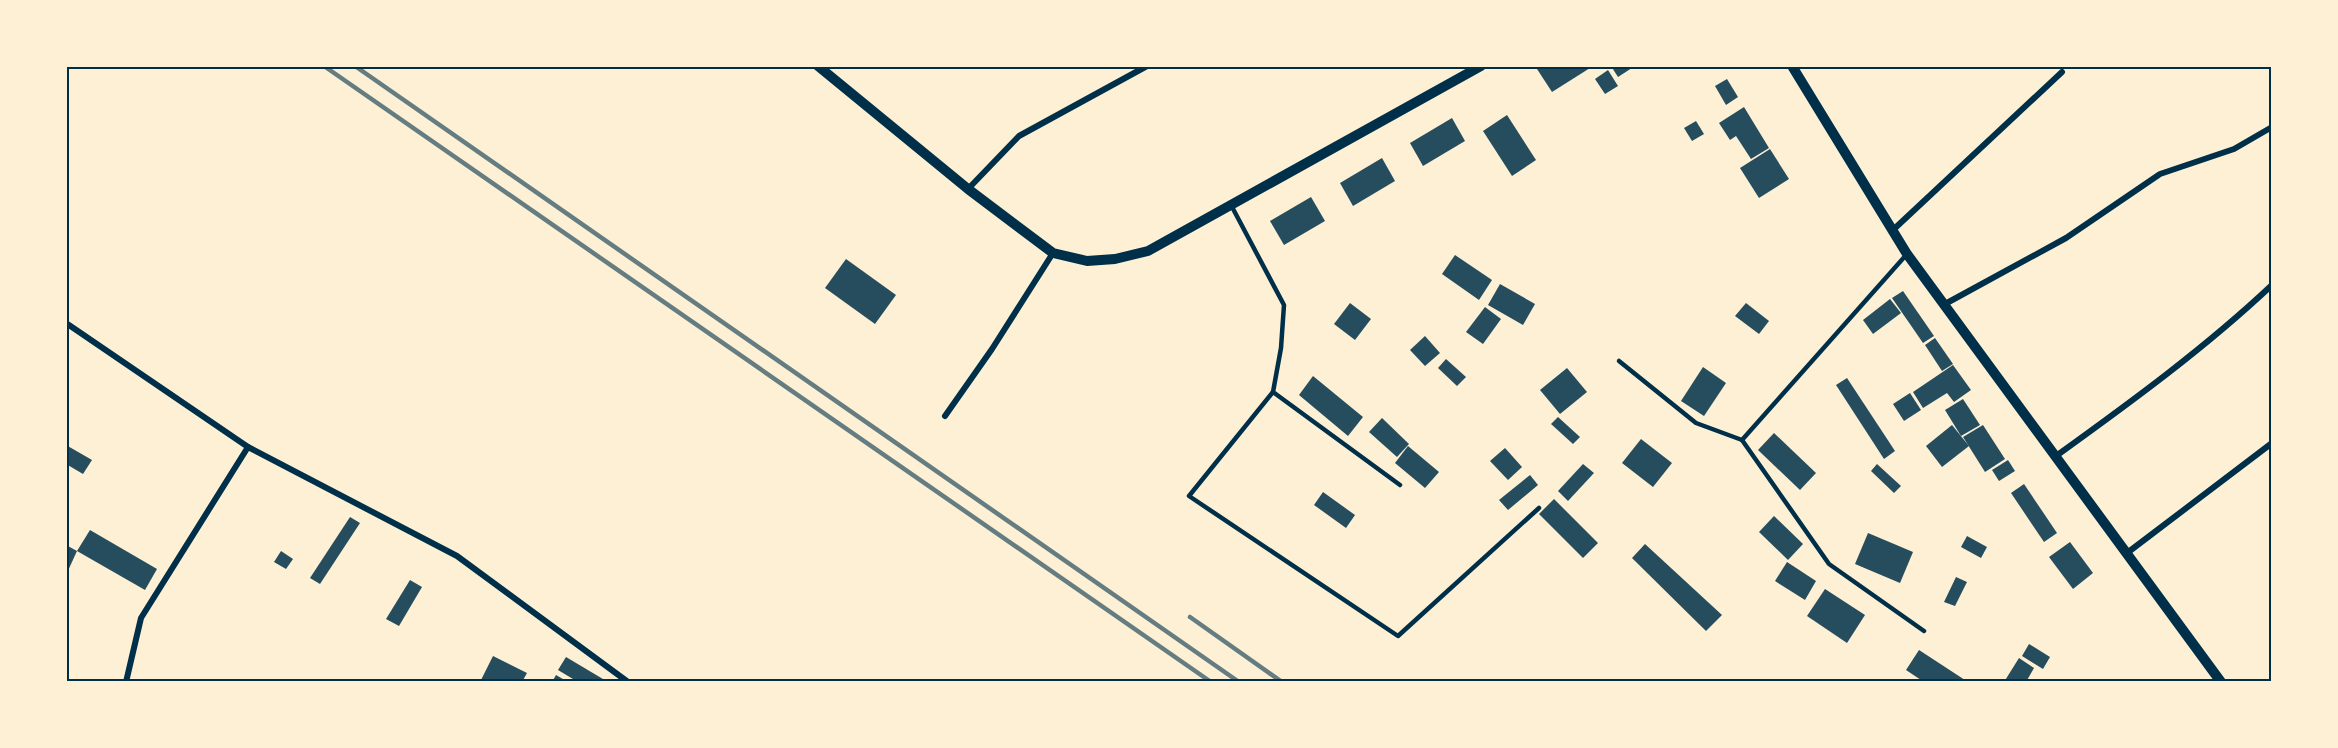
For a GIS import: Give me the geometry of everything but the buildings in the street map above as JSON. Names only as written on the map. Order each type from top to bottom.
[{"type":"street","points":[[818,66],[968,189],[1053,253],[1087,261],[1115,259],[1148,251],[1481,66]]},
{"type":"street","points":[[968,189],[1019,136],[1147,66]]},
{"type":"street","points":[[1792,66],[1907,254],[2222,682]]},
{"type":"street","points":[[1893,230],[2062,72]]},
{"type":"street","points":[[1944,304],[2066,238],[2160,174],[2234,149],[2272,127]]},
{"type":"street","points":[[945,416],[992,349],[1053,253]]},
{"type":"street","points":[[2056,456],[2144,393],[2226,328],[2272,285]]},
{"type":"street","points":[[66,323],[248,447],[457,556],[628,682]]},
{"type":"street","points":[[2127,553],[2272,442]]},
{"type":"street","points":[[126,682],[141,618],[248,447]]},
{"type":"lane","points":[[1231,205],[1284,305],[1281,348],[1273,392],[1189,496],[1398,636],[1539,508]]},
{"type":"lane","points":[[1742,440],[1907,254]]},
{"type":"lane","points":[[1619,361],[1696,423],[1742,440],[1829,564],[1924,631]]},
{"type":"lane","points":[[1273,392],[1400,484]]},
{"type":"railway","points":[[324,66],[1211,682]]},
{"type":"railway","points":[[355,66],[1239,682]]},
{"type":"railway","points":[[1190,617],[1282,682]]}]
